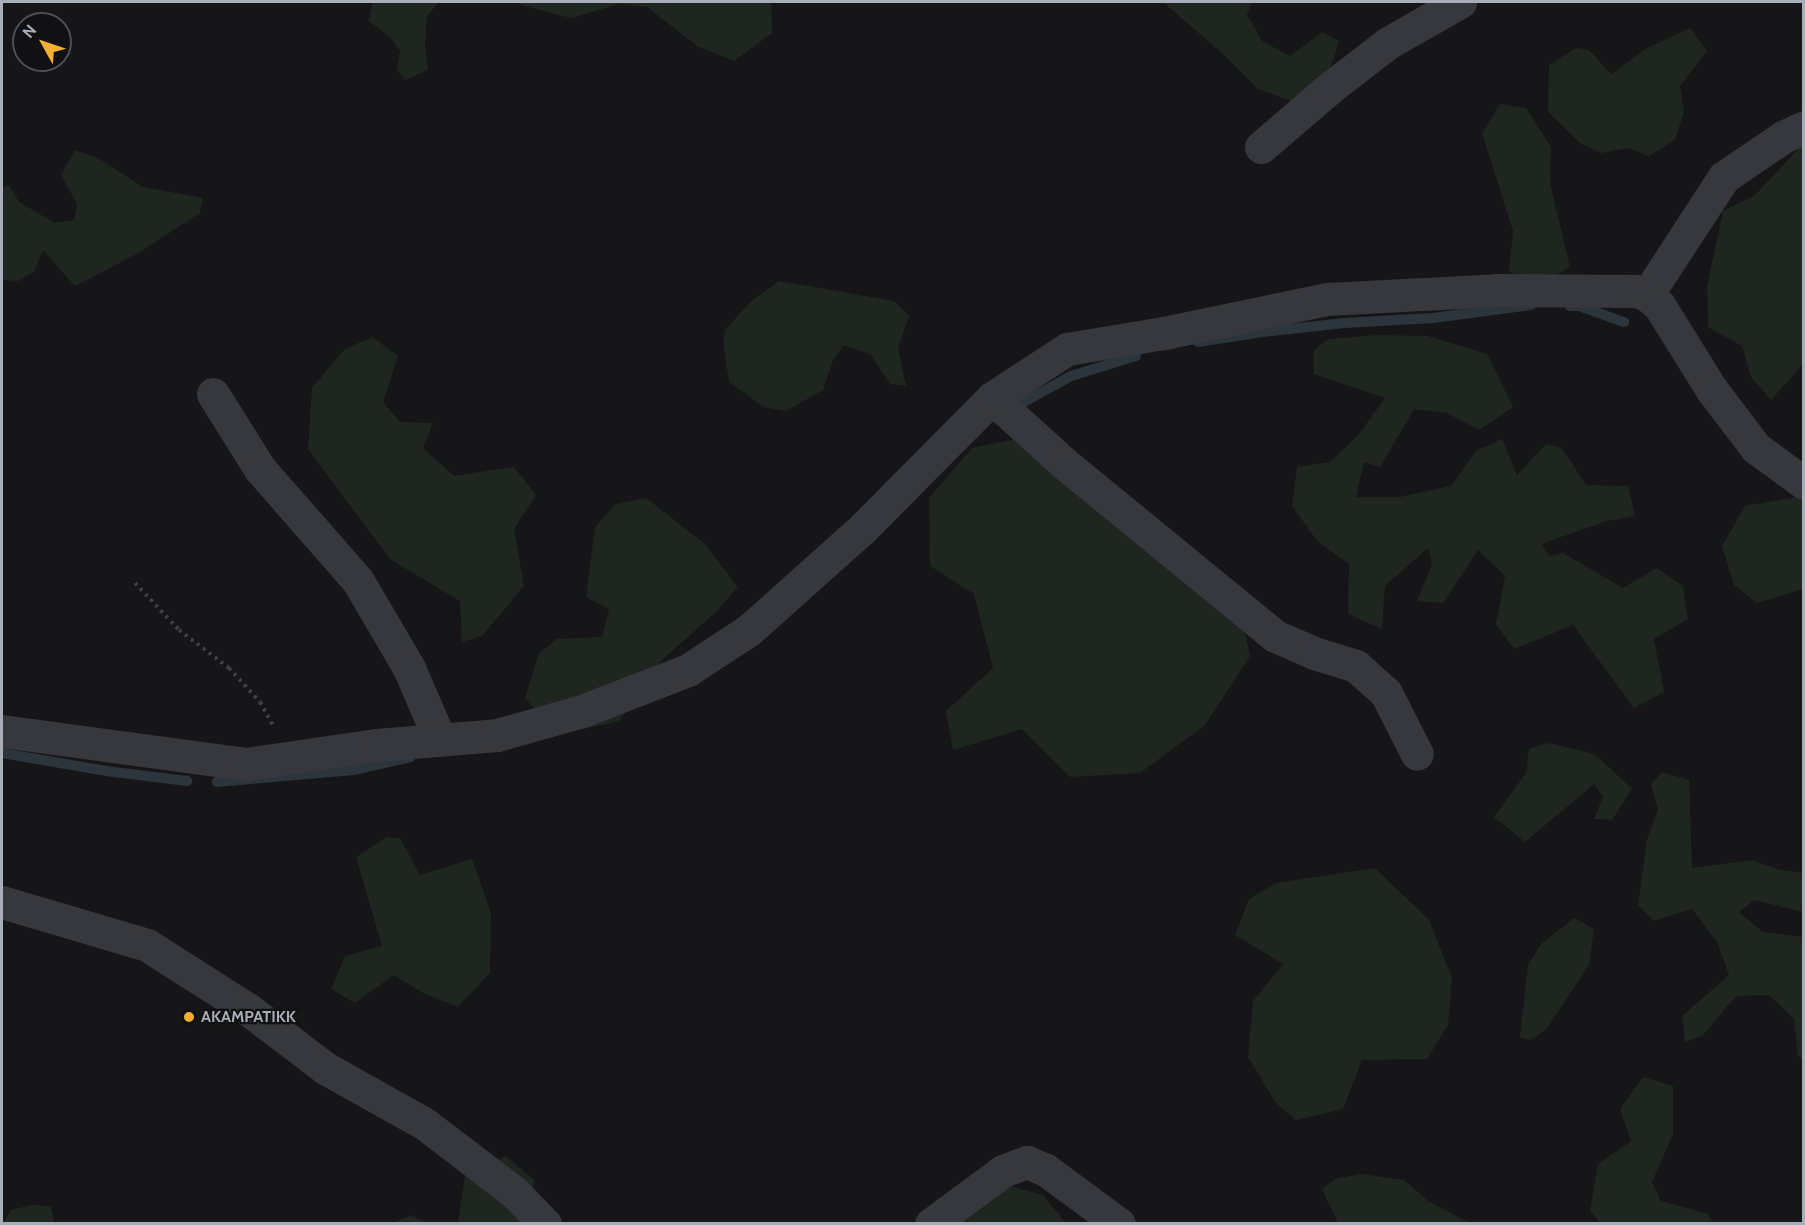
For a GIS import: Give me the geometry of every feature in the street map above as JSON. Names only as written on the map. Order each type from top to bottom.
[{"type":"street","points":[[1261,147],[1331,87],[1388,43],[1460,2]]},
{"type":"street","points":[[1647,295],[1724,177],[1783,137],[1803,127]]},
{"type":"street","points":[[2,731],[247,764],[376,745],[497,735],[582,711],[688,670],[749,630],[863,528],[992,398],[1067,349],[1164,333],[1327,299],[1497,290],[1636,291],[1647,295],[1659,305],[1712,390],[1756,448],[1803,483]]},
{"type":"street","points":[[213,394],[260,469],[358,581],[409,668],[440,740]]},
{"type":"street","points":[[992,398],[1065,464],[1275,636],[1314,653],[1356,666],[1386,693],[1418,754]]},
{"type":"street","points":[[2,902],[147,945],[249,1010],[325,1068],[425,1124],[514,1192],[545,1224]]},
{"type":"street","points":[[931,1224],[1003,1171],[1027,1162],[1046,1170],[1119,1224]]},
{"type":"path","points":[[135,583],[179,630],[228,668],[260,702],[275,729],[285,759]]},
{"type":"shaded area","points":[[373,2],[439,2],[427,16],[425,44],[428,70],[405,80],[397,70],[400,51],[391,38],[369,21]]},
{"type":"shaded area","points":[[518,2],[771,2],[772,33],[734,61],[697,46],[647,7],[619,4],[571,18],[521,5]]},
{"type":"shaded area","points":[[1163,2],[1252,2],[1247,15],[1262,41],[1290,56],[1322,32],[1339,41],[1330,70],[1291,101],[1258,89],[1224,55]]},
{"type":"shaded area","points":[[1690,28],[1707,51],[1680,86],[1684,112],[1675,140],[1649,156],[1628,148],[1601,153],[1580,143],[1548,112],[1549,65],[1576,48],[1589,50],[1611,74],[1647,48]]},
{"type":"shaded area","points":[[1500,104],[1526,108],[1551,147],[1550,183],[1570,267],[1543,283],[1509,272],[1513,231],[1482,133]]},
{"type":"shaded area","points":[[1803,144],[1803,364],[1771,400],[1751,377],[1742,346],[1708,327],[1707,287],[1723,211],[1754,196]]},
{"type":"shaded area","points":[[75,150],[98,158],[143,187],[203,198],[200,213],[135,255],[75,286],[43,250],[34,272],[18,281],[2,280],[2,188],[9,185],[19,202],[55,223],[74,220],[77,204],[61,175]]},
{"type":"shaded area","points":[[779,281],[894,301],[909,316],[898,348],[906,386],[890,384],[870,354],[844,345],[833,360],[823,390],[786,411],[764,407],[729,382],[723,342],[725,330],[751,301]]},
{"type":"shaded area","points":[[1377,335],[1428,336],[1487,354],[1513,407],[1479,430],[1447,413],[1414,409],[1380,467],[1364,462],[1356,497],[1400,497],[1451,486],[1476,451],[1502,439],[1517,475],[1546,444],[1562,448],[1586,485],[1628,486],[1635,516],[1607,521],[1541,544],[1549,556],[1563,553],[1623,588],[1657,568],[1683,586],[1688,619],[1654,639],[1664,692],[1634,708],[1573,625],[1514,649],[1496,624],[1505,576],[1478,550],[1443,603],[1417,601],[1432,564],[1428,548],[1385,586],[1382,629],[1348,614],[1349,564],[1318,542],[1292,506],[1297,467],[1330,462],[1359,434],[1385,398],[1314,374],[1314,350],[1329,339]]},
{"type":"shaded area","points":[[372,337],[398,356],[383,402],[400,422],[433,423],[423,448],[454,476],[514,467],[536,495],[514,529],[524,586],[482,636],[462,642],[460,601],[390,559],[308,449],[312,388],[345,349]]},
{"type":"shaded area","points":[[1045,433],[1244,627],[1250,656],[1205,725],[1140,773],[1070,777],[1022,729],[953,750],[946,711],[993,668],[974,594],[930,566],[929,498],[972,448]]},
{"type":"shaded area","points":[[1803,496],[1803,589],[1757,603],[1734,585],[1722,546],[1745,506]]},
{"type":"shaded area","points":[[646,498],[704,543],[738,587],[715,613],[663,659],[619,721],[580,730],[536,711],[525,698],[539,653],[557,639],[602,637],[609,609],[586,597],[595,527],[615,504]]},
{"type":"shaded area","points":[[1548,743],[1595,754],[1632,789],[1612,820],[1594,819],[1603,797],[1594,784],[1525,842],[1494,817],[1526,773],[1529,749]]},
{"type":"shaded area","points":[[1662,772],[1689,780],[1692,868],[1752,860],[1777,869],[1803,873],[1803,912],[1754,900],[1739,912],[1763,932],[1803,937],[1803,1059],[1798,1056],[1794,1019],[1769,995],[1736,996],[1702,1036],[1685,1042],[1682,1016],[1729,975],[1717,942],[1692,909],[1654,921],[1638,905],[1647,840],[1658,809],[1651,785]]},
{"type":"shaded area","points":[[387,837],[400,838],[420,875],[472,859],[491,913],[490,973],[458,1007],[423,993],[394,975],[355,1003],[331,989],[345,956],[382,946],[356,857]]},
{"type":"shaded area","points":[[1375,868],[1429,920],[1452,978],[1448,1025],[1427,1059],[1362,1060],[1343,1109],[1296,1120],[1276,1103],[1248,1057],[1253,1001],[1283,964],[1235,935],[1249,899],[1276,883]]},
{"type":"shaded area","points":[[1574,918],[1594,929],[1589,965],[1546,1030],[1530,1040],[1520,1037],[1528,965],[1541,944]]},
{"type":"shaded area","points":[[1643,1077],[1673,1086],[1673,1134],[1652,1182],[1661,1201],[1708,1214],[1713,1223],[1600,1223],[1590,1211],[1598,1164],[1631,1141],[1620,1109]]},
{"type":"shaded area","points":[[506,1156],[534,1180],[528,1219],[524,1223],[445,1224],[458,1221],[465,1176]]},
{"type":"shaded area","points":[[1361,1174],[1404,1180],[1428,1201],[1470,1223],[1338,1223],[1322,1189],[1335,1179]]},
{"type":"shaded area","points":[[1010,1186],[1043,1195],[1066,1223],[946,1224]]},
{"type":"shaded area","points":[[31,1205],[51,1206],[54,1223],[3,1223],[11,1210]]},
{"type":"shaded area","points":[[411,1215],[427,1223],[393,1223]]},
{"type":"waterway","points":[[1198,342],[1262,332],[1345,323],[1433,318],[1531,305]]},
{"type":"waterway","points":[[1570,306],[1579,306],[1624,322]]},
{"type":"waterway","points":[[1024,402],[1071,376],[1136,356]]},
{"type":"waterway","points":[[2,753],[106,771],[187,781]]},
{"type":"waterway","points":[[217,782],[353,770],[411,757]]},
{"type":"place","name":"AKAMPATIKK","points":[[189,1017]]}]
